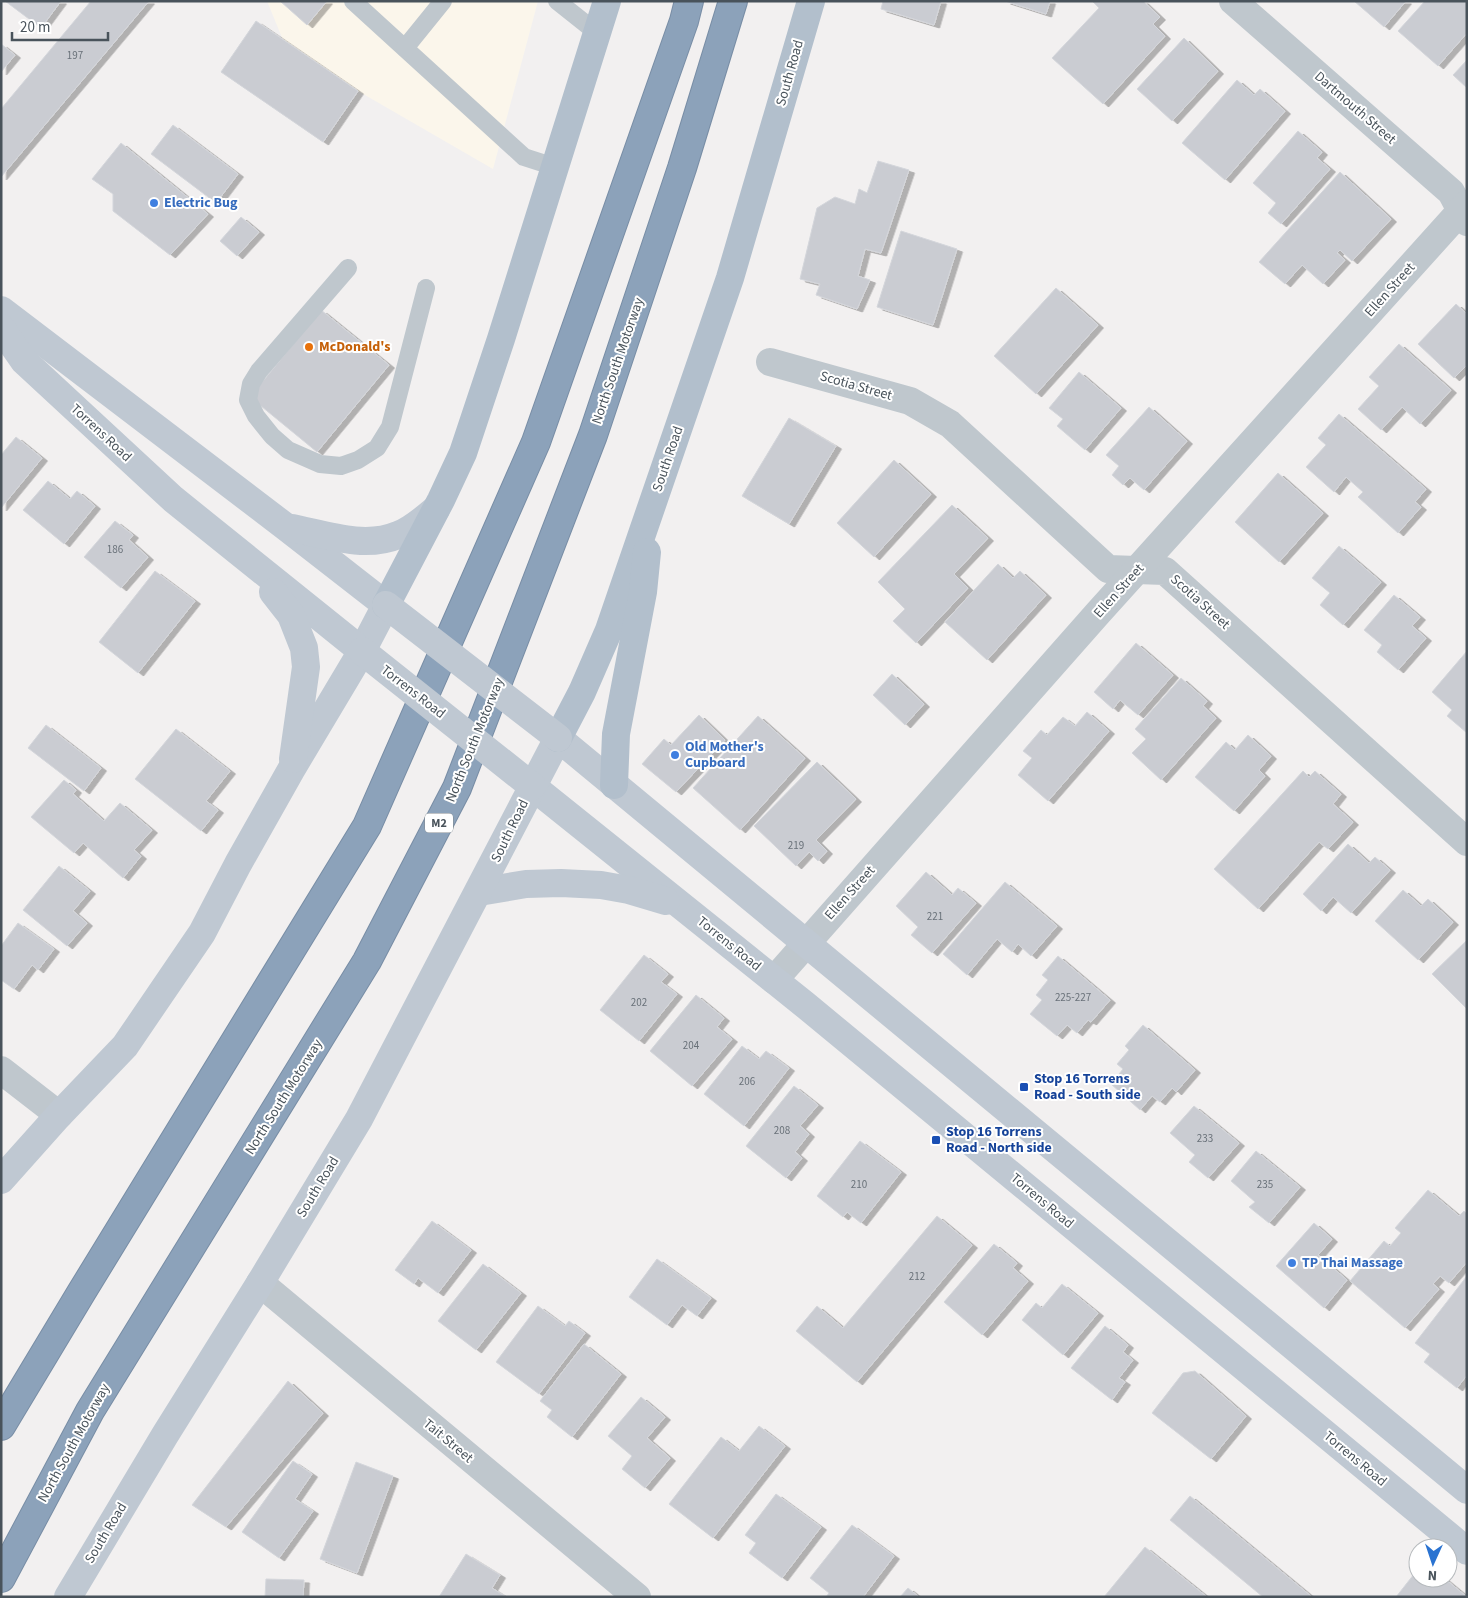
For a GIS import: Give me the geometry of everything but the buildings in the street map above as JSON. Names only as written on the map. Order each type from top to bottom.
[{"type":"highway","points":[[1,1426],[367,826],[536,442],[684,21],[689,1]]},
{"type":"highway","name":"North South Motorway","points":[[1,1578],[90,1411],[368,960],[457,788],[593,435],[682,168],[733,1]]},
{"type":"main road","points":[[1,1180],[59,1115],[125,1046],[202,932],[291,770],[362,651],[436,509],[462,453],[501,339],[607,1]]},
{"type":"main road","name":"South Road","points":[[68,1597],[359,1119],[582,692],[609,630],[730,278],[810,1]]},
{"type":"main road","points":[[1,310],[286,527],[558,738],[1467,1490]]},
{"type":"main road","name":"Torrens Road","points":[[1,328],[24,361],[173,500],[774,980],[1467,1551]]},
{"type":"main road","points":[[614,785],[616,734],[643,592],[650,508]]},
{"type":"main road","points":[[286,527],[341,538],[372,541],[397,536],[421,522],[436,509]]},
{"type":"main road","points":[[246,558],[292,615],[304,648],[306,667],[291,770]]},
{"type":"main road","points":[[479,892],[526,884],[601,885],[629,890],[682,906]]},
{"type":"street","name":"Dartmouth Street","points":[[1233,1],[1447,188],[1465,213]]},
{"type":"street","name":"Ellen Street","points":[[774,980],[1137,570],[1465,213]]},
{"type":"street","name":"Scotia Street","points":[[770,362],[910,401],[950,424],[1108,569],[1165,571],[1467,842]]},
{"type":"street","points":[[1,1070],[59,1115]]},
{"type":"street","name":"Tait Street","points":[[260,1284],[637,1597]]},
{"type":"lane","points":[[354,1],[524,157],[555,167]]},
{"type":"lane","points":[[405,48],[443,1]]},
{"type":"lane","points":[[557,1],[596,32]]},
{"type":"lane","points":[[348,268],[259,371],[251,384],[248,400],[256,416],[272,436],[288,450],[320,464],[341,466],[358,460],[377,448],[386,434],[390,427],[426,288]]},
{"type":"shaded area","points":[[267,1],[538,1],[493,169],[358,91],[283,40]]},
{"type":"place","name":"Electric Bug","points":[[154,203]]},
{"type":"place","name":"McDonald's","points":[[309,347]]},
{"type":"place","name":"Old Mother's Cupboard","points":[[675,755]]},
{"type":"place","name":"Stop 16 Torrens Road - South side","points":[[1024,1087]]},
{"type":"place","name":"Stop 16 Torrens Road - North side","points":[[936,1140]]},
{"type":"place","name":"TP Thai Massage","points":[[1292,1263]]}]
